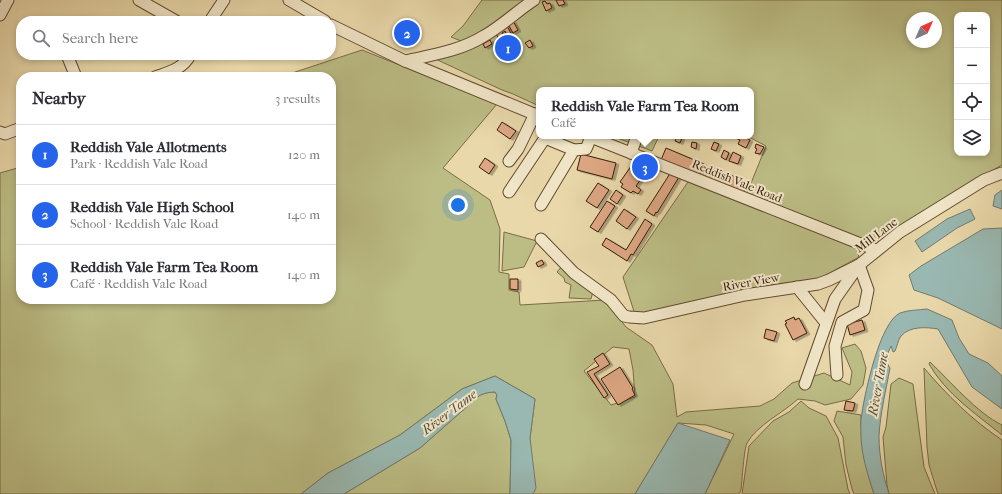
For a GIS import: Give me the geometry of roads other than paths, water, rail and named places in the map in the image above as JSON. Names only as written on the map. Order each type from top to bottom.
[{"type":"street","points":[[0,15],[8,0]]},
{"type":"street","points":[[139,0],[167,16]]},
{"type":"street","points":[[213,16],[224,0]]},
{"type":"street","points":[[289,0],[316,16]]},
{"type":"street","points":[[405,61],[455,50],[484,36],[534,0]]},
{"type":"street","points":[[336,27],[405,61],[536,115]]},
{"type":"street","points":[[69,60],[74,72]]},
{"type":"street","points":[[169,72],[178,69],[188,60]]},
{"type":"street","points":[[509,161],[518,149],[536,117]]},
{"type":"street","points":[[0,132],[4,134],[16,130]]},
{"type":"street","points":[[509,192],[544,139]]},
{"type":"street","points":[[547,139],[574,150],[586,148],[588,139]]},
{"type":"street","name":"Reddish Vale Road","points":[[594,139],[876,250]]},
{"type":"street","points":[[631,153],[636,139]]},
{"type":"street","points":[[541,205],[574,150]]},
{"type":"street","name":"Mill Lane","points":[[805,384],[835,299],[859,265],[900,232],[978,184],[1002,173]]},
{"type":"street","name":"River View","points":[[541,239],[574,273],[611,300],[624,316],[629,317],[644,318],[745,295],[818,284],[859,265]]},
{"type":"street","points":[[837,375],[835,346],[842,322],[864,310],[868,290],[859,265]]},
{"type":"street","points":[[797,287],[826,323]]},
{"type":"water","points":[[1002,190],[1002,209],[993,206],[995,195]]},
{"type":"water","points":[[970,209],[975,219],[957,228],[922,252],[915,241],[947,219]]},
{"type":"water","points":[[1002,228],[1002,329],[938,298],[914,290],[909,275],[921,266],[983,229]]},
{"type":"water","name":"River Tame","points":[[927,309],[952,320],[959,338],[969,354],[988,363],[1002,376],[1002,409],[972,387],[938,329],[918,328],[909,330],[901,336],[895,351],[893,352],[891,346],[887,355],[887,363],[890,368],[882,411],[879,443],[883,473],[889,494],[874,494],[864,459],[861,426],[861,416],[870,375],[880,343],[886,329],[893,319],[903,312]]},
{"type":"water","name":"River Tame","points":[[495,376],[535,399],[530,438],[536,488],[533,494],[510,494],[511,440],[496,399],[497,395],[495,392],[484,394],[475,399],[420,448],[344,494],[301,494],[328,473],[400,435],[462,389]]},
{"type":"water","points":[[678,423],[730,440],[705,494],[635,494]]},
{"type":"place","name":"Reddish Vale High School","points":[[407,33]]},
{"type":"place","name":"Reddish Vale Allotments","points":[[508,48]]},
{"type":"place","name":"Reddish Vale Farm Tea Room","points":[[645,167]]}]
